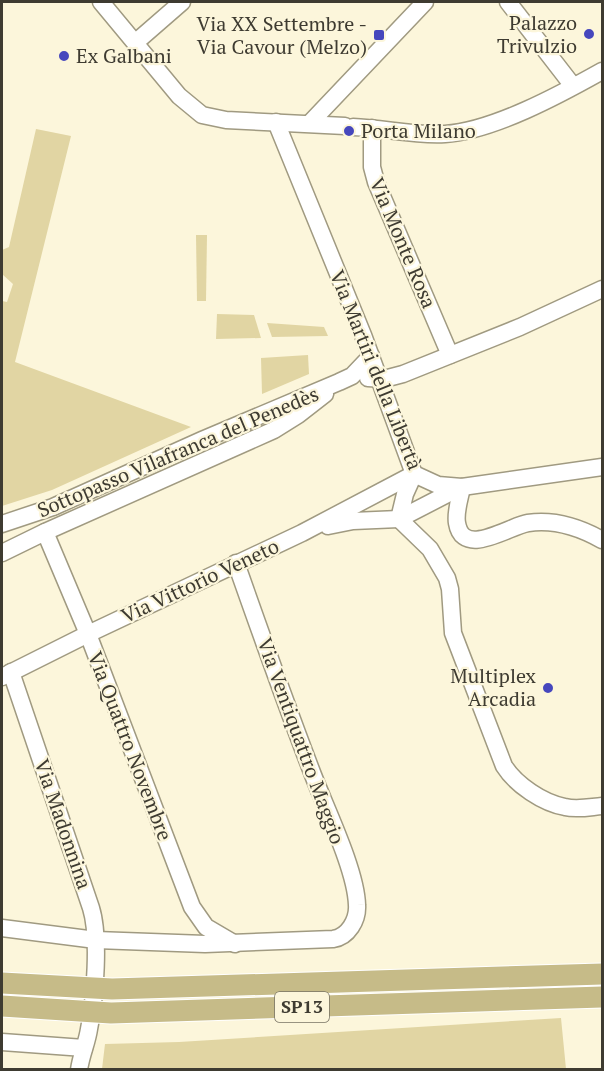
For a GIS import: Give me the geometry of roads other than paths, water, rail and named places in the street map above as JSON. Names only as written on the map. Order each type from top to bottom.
[{"type":"main road","name":"SP13","points":[[2,983],[112,989],[603,974]]},
{"type":"main road","name":"SP13","points":[[2,1006],[111,1013],[603,997]]},
{"type":"street","points":[[101,2],[179,96],[202,115],[218,120],[310,123],[425,134],[460,132],[516,114],[603,70]]},
{"type":"street","points":[[136,42],[182,2]]},
{"type":"street","points":[[310,123],[425,2]]},
{"type":"street","points":[[508,2],[573,86]]},
{"type":"street","name":"Via Martiri della Libertà","points":[[276,122],[370,356],[414,474],[438,485],[462,487],[603,467]]},
{"type":"street","name":"Via Monte Rosa","points":[[372,128],[372,167],[376,182],[450,355]]},
{"type":"street","points":[[2,553],[274,430],[346,379],[379,379],[400,375],[532,322],[603,289]]},
{"type":"street","name":"Sottopasso Vilafranca del Penedès","points":[[2,524],[53,507],[201,440],[346,379],[370,356]]},
{"type":"street","points":[[414,474],[405,494],[399,519],[433,553],[447,578],[450,589],[451,624],[456,644],[500,757],[511,777],[537,795],[564,807],[603,806]]},
{"type":"street","name":"Via Vittorio Veneto","points":[[6,674],[302,533],[414,474]]},
{"type":"street","points":[[462,487],[457,524],[461,533],[469,539],[478,541],[520,525],[543,522],[579,528],[603,540]]},
{"type":"street","name":"Via Vittorio Veneto","points":[[302,533],[353,521],[399,519],[462,487]]},
{"type":"street","name":"Via Quattro Novembre","points":[[45,532],[88,634],[192,907],[206,927],[236,944]]},
{"type":"street","name":"Via Ventiquattro Maggio","points":[[236,563],[303,749],[348,865],[358,908],[349,929],[339,938],[236,944]]},
{"type":"street","name":"Via Madonnina","points":[[6,674],[92,908],[96,940],[94,979],[90,1026],[79,1070]]},
{"type":"street","points":[[2,928],[96,940],[236,944]]},
{"type":"street","points":[[2,1042],[84,1048]]},
{"type":"place","name":"Palazzo Trivulzio","points":[[589,34]]},
{"type":"place","name":"Via XX Settembre - Via Cavour (Melzo)","points":[[379,35]]},
{"type":"place","name":"Ex Galbani","points":[[64,56]]},
{"type":"place","name":"Porta Milano","points":[[349,131]]},
{"type":"place","name":"Multiplex Arcadia","points":[[548,688]]}]
